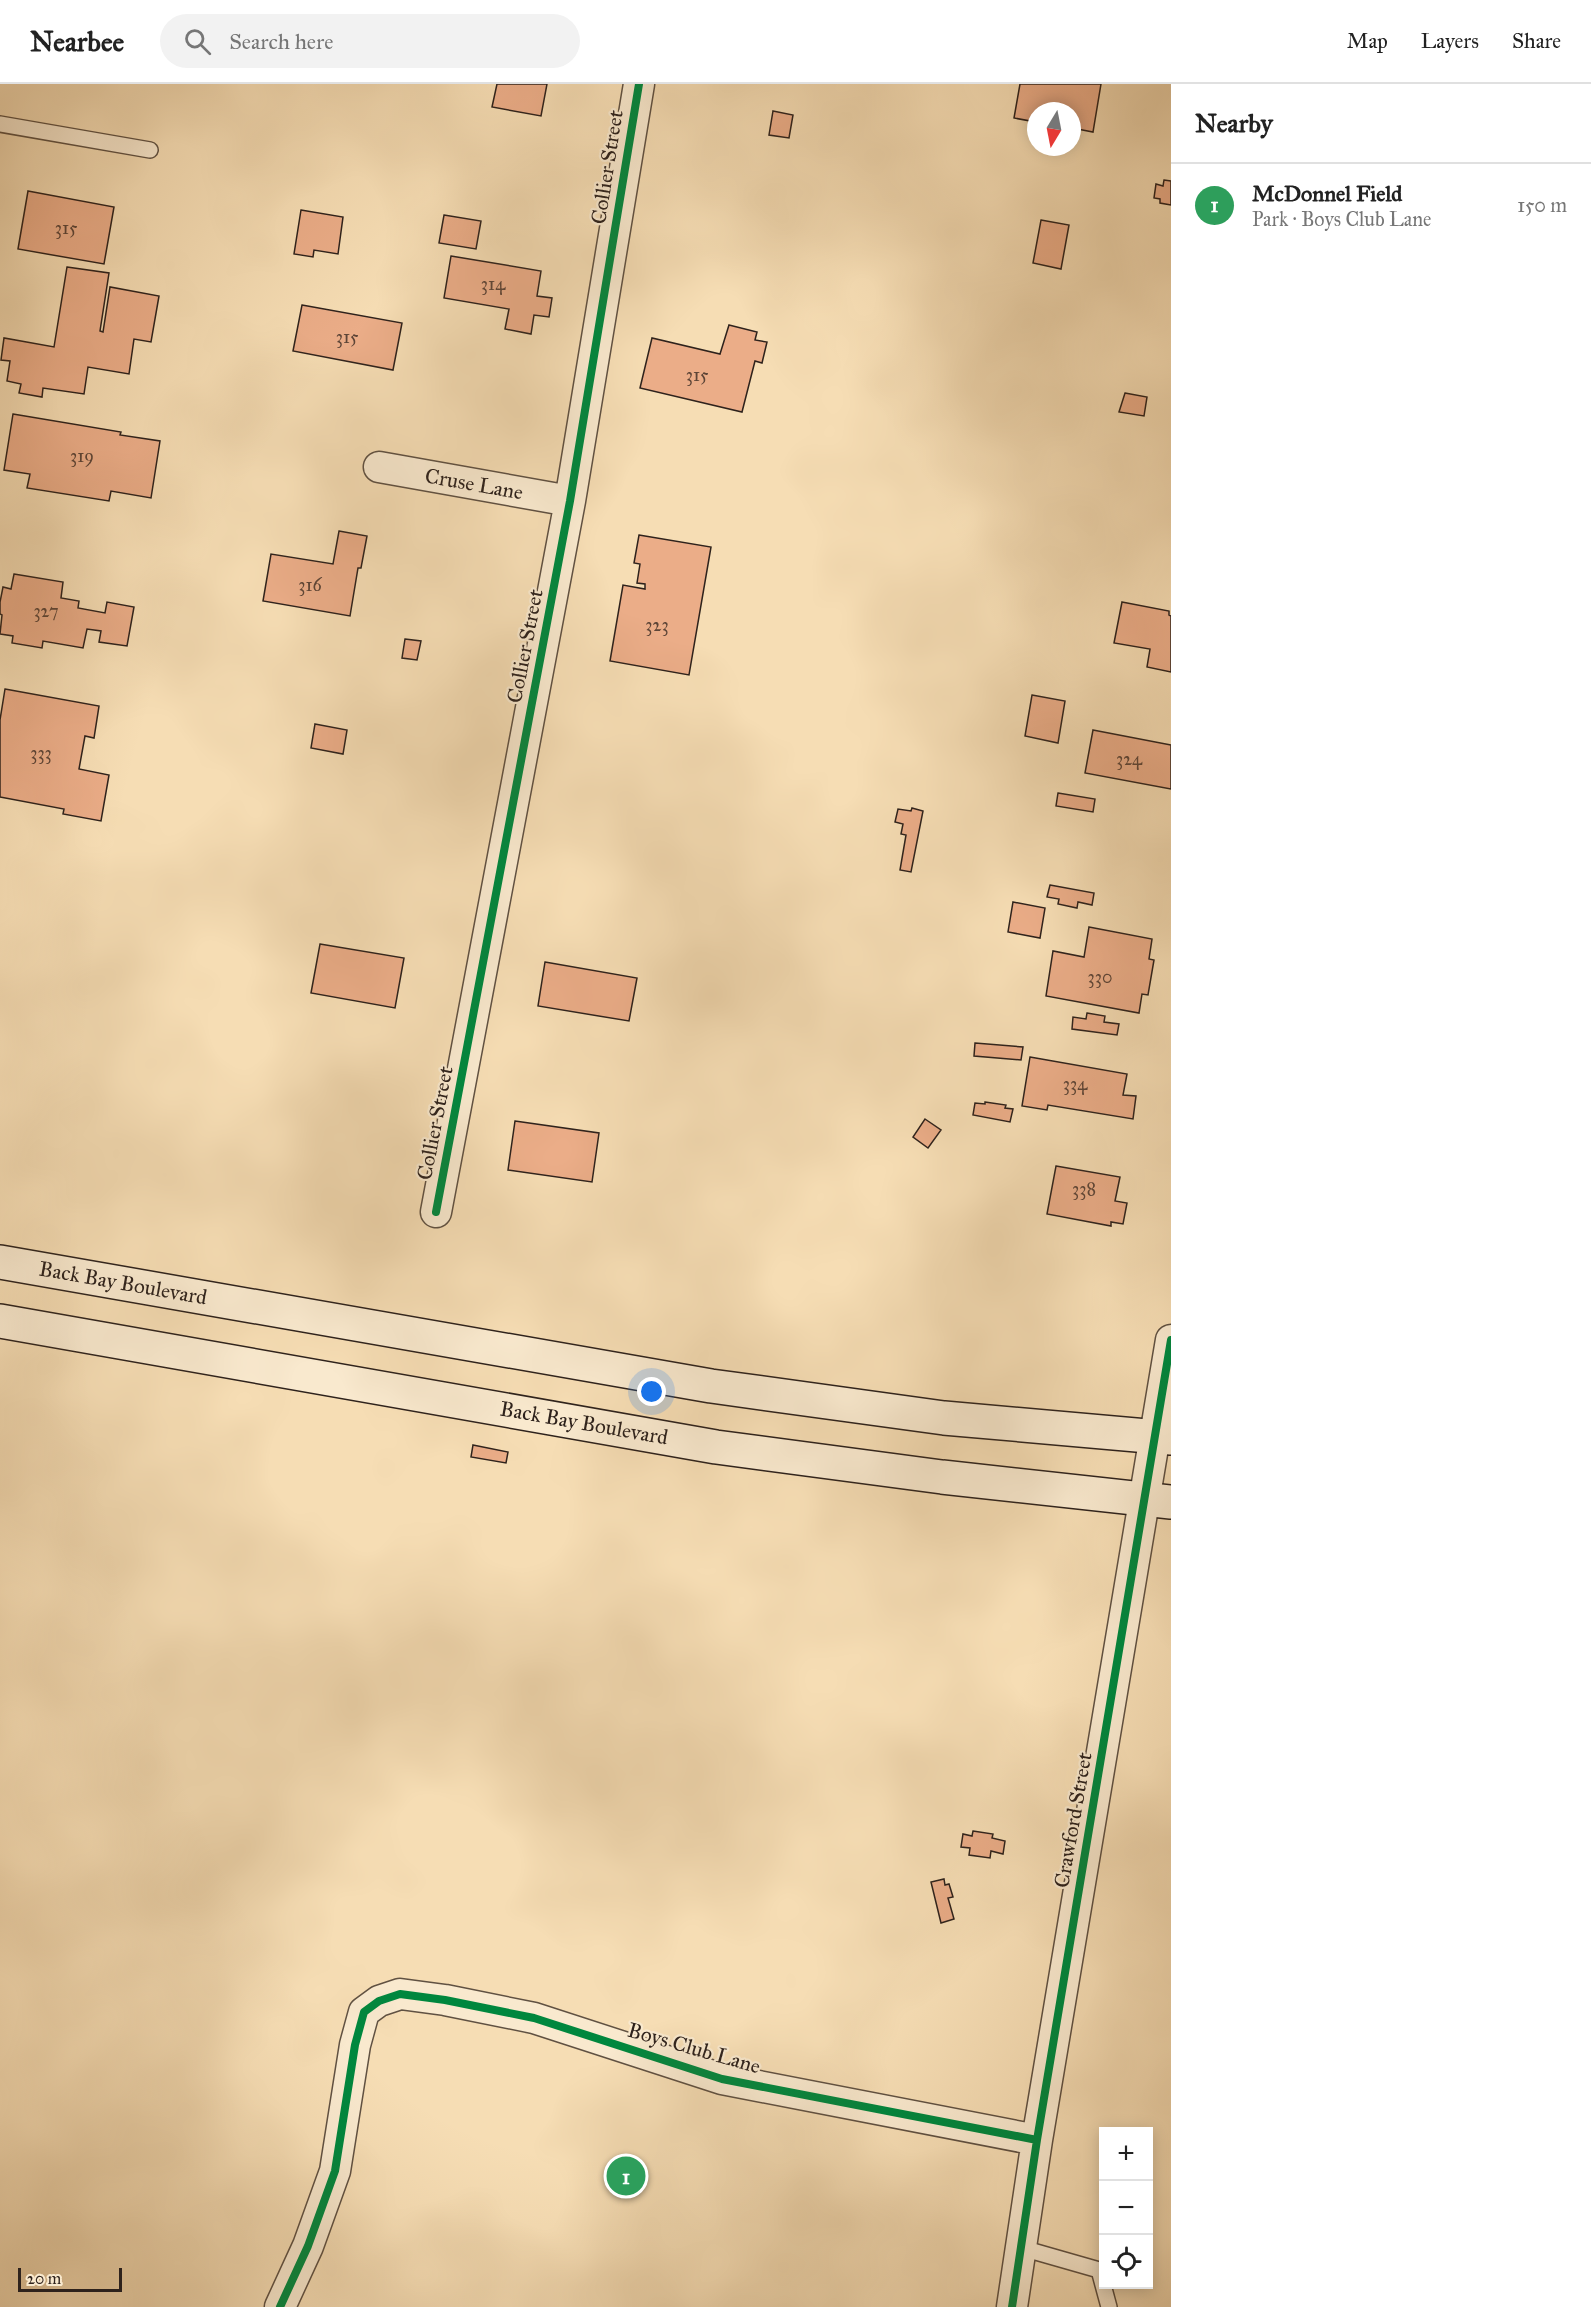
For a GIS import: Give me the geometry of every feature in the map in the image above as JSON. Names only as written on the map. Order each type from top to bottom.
[{"type":"main road","name":"Back Bay Boulevard","points":[[0,1262],[711,1386],[944,1418],[1163,1437]]},
{"type":"main road","name":"Back Bay Boulevard","points":[[0,1321],[716,1447],[942,1477],[1158,1500]]},
{"type":"street","name":"Collier Street","points":[[436,1212],[570,501],[639,84]]},
{"type":"street","name":"Cruse Lane","points":[[379,467],[570,501]]},
{"type":"street","name":"Crawford Street","points":[[1012,2307],[1037,2140],[1158,1500],[1171,1340]]},
{"type":"street","name":"Boys Club Lane","points":[[280,2307],[308,2246],[336,2171],[355,2045],[364,2012],[379,2001],[400,1994],[446,2000],[534,2018],[722,2079],[1037,2140]]},
{"type":"lane","points":[[0,124],[150,150]]},
{"type":"lane","points":[[1022,2248],[1099,2270],[1109,2307]]},
{"type":"building","points":[[497,84],[547,84],[541,116],[492,107]]},
{"type":"building","points":[[1020,84],[1101,84],[1093,132],[1081,130],[1081,102],[1027,102],[1027,120],[1014,118]]},
{"type":"building","points":[[773,111],[793,115],[789,138],[769,135]]},
{"type":"building","points":[[1164,180],[1171,181],[1171,205],[1160,203],[1160,199],[1154,198],[1156,184],[1163,186]]},
{"type":"building","points":[[28,191],[114,207],[104,264],[18,249]]},
{"type":"building","points":[[301,210],[343,217],[338,254],[314,250],[313,257],[294,254]]},
{"type":"building","points":[[444,215],[481,221],[476,249],[439,243]]},
{"type":"building","points":[[1041,220],[1069,225],[1061,269],[1033,263]]},
{"type":"building","points":[[451,256],[541,271],[537,296],[552,298],[549,317],[534,315],[531,334],[505,329],[509,309],[444,298]]},
{"type":"building","points":[[67,267],[109,273],[100,331],[103,332],[110,287],[159,296],[151,342],[134,339],[129,374],[88,367],[84,394],[43,388],[42,397],[19,393],[21,384],[7,381],[10,361],[1,360],[4,338],[54,347]]},
{"type":"building","points":[[302,305],[402,323],[393,370],[293,351]]},
{"type":"building","points":[[729,325],[757,332],[755,340],[767,342],[762,363],[755,361],[742,412],[640,388],[652,338],[720,354]]},
{"type":"building","points":[[1125,393],[1147,397],[1144,416],[1119,412]]},
{"type":"building","points":[[13,414],[121,432],[120,435],[160,441],[151,498],[111,491],[109,501],[27,488],[30,474],[4,470]]},
{"type":"building","points":[[339,531],[367,536],[361,568],[358,568],[350,616],[263,601],[271,554],[333,564]]},
{"type":"building","points":[[639,535],[711,547],[689,675],[610,661],[623,585],[645,589],[645,584],[637,583],[640,564],[634,563]]},
{"type":"building","points":[[14,574],[63,582],[61,598],[79,601],[78,608],[105,613],[107,602],[134,607],[127,646],[99,642],[101,631],[87,629],[83,648],[43,641],[42,648],[12,643],[13,636],[0,634],[2,615],[0,614],[0,602],[3,587],[11,589]]},
{"type":"building","points":[[1122,602],[1169,611],[1171,616],[1171,672],[1147,667],[1150,649],[1114,643]]},
{"type":"building","points":[[405,639],[421,641],[417,660],[402,658]]},
{"type":"building","points":[[5,689],[99,706],[94,738],[85,736],[79,769],[109,775],[101,821],[63,814],[64,809],[0,797],[0,720]]},
{"type":"building","points":[[1032,695],[1065,701],[1058,743],[1025,736]]},
{"type":"building","points":[[315,724],[347,730],[343,754],[311,748]]},
{"type":"building","points":[[1093,730],[1171,745],[1171,789],[1085,773]]},
{"type":"building","points":[[1058,793],[1095,799],[1093,812],[1056,806]]},
{"type":"building","points":[[912,808],[923,811],[911,872],[900,870],[906,835],[901,834],[903,824],[895,822],[898,809],[911,811]]},
{"type":"building","points":[[1050,885],[1094,893],[1092,905],[1078,902],[1077,908],[1058,904],[1059,899],[1047,897]]},
{"type":"building","points":[[1013,902],[1045,908],[1040,938],[1008,932]]},
{"type":"building","points":[[1089,927],[1152,939],[1149,959],[1154,960],[1148,995],[1142,994],[1139,1013],[1046,996],[1053,951],[1084,957]]},
{"type":"building","points":[[320,944],[404,958],[395,1008],[311,993]]},
{"type":"building","points":[[545,962],[637,978],[629,1021],[538,1006]]},
{"type":"building","points":[[1087,1013],[1105,1016],[1104,1022],[1119,1024],[1117,1035],[1072,1029],[1073,1017],[1086,1019]]},
{"type":"building","points":[[975,1043],[1023,1047],[1021,1060],[974,1056]]},
{"type":"building","points":[[1030,1057],[1127,1074],[1123,1095],[1136,1096],[1133,1119],[1048,1105],[1047,1110],[1022,1106]]},
{"type":"building","points":[[985,1102],[1006,1105],[1005,1108],[1013,1109],[1010,1122],[973,1115],[975,1103],[985,1104]]},
{"type":"building","points":[[925,1119],[941,1130],[928,1148],[913,1137]]},
{"type":"building","points":[[515,1121],[599,1133],[592,1182],[508,1170]]},
{"type":"building","points":[[1056,1166],[1120,1177],[1115,1201],[1127,1203],[1123,1224],[1111,1222],[1111,1226],[1047,1214]]},
{"type":"building","points":[[473,1445],[508,1452],[506,1463],[471,1457]]},
{"type":"building","points":[[973,1831],[993,1834],[992,1838],[1005,1841],[1003,1854],[991,1851],[990,1858],[969,1855],[970,1848],[961,1847],[963,1834],[972,1836]]},
{"type":"building","points":[[944,1879],[945,1885],[949,1884],[953,1897],[948,1898],[954,1919],[941,1923],[931,1882]]},
{"type":"cycle path","points":[[436,1212],[570,501],[639,84]]},
{"type":"cycle path","points":[[1012,2307],[1037,2140],[1171,1340]]},
{"type":"cycle path","points":[[280,2307],[308,2246],[335,2171],[355,2045],[364,2012],[379,2001],[400,1994],[445,2000],[534,2018],[722,2079],[1037,2140]]},
{"type":"place","name":"McDonnel Field","points":[[626,2176]]}]
